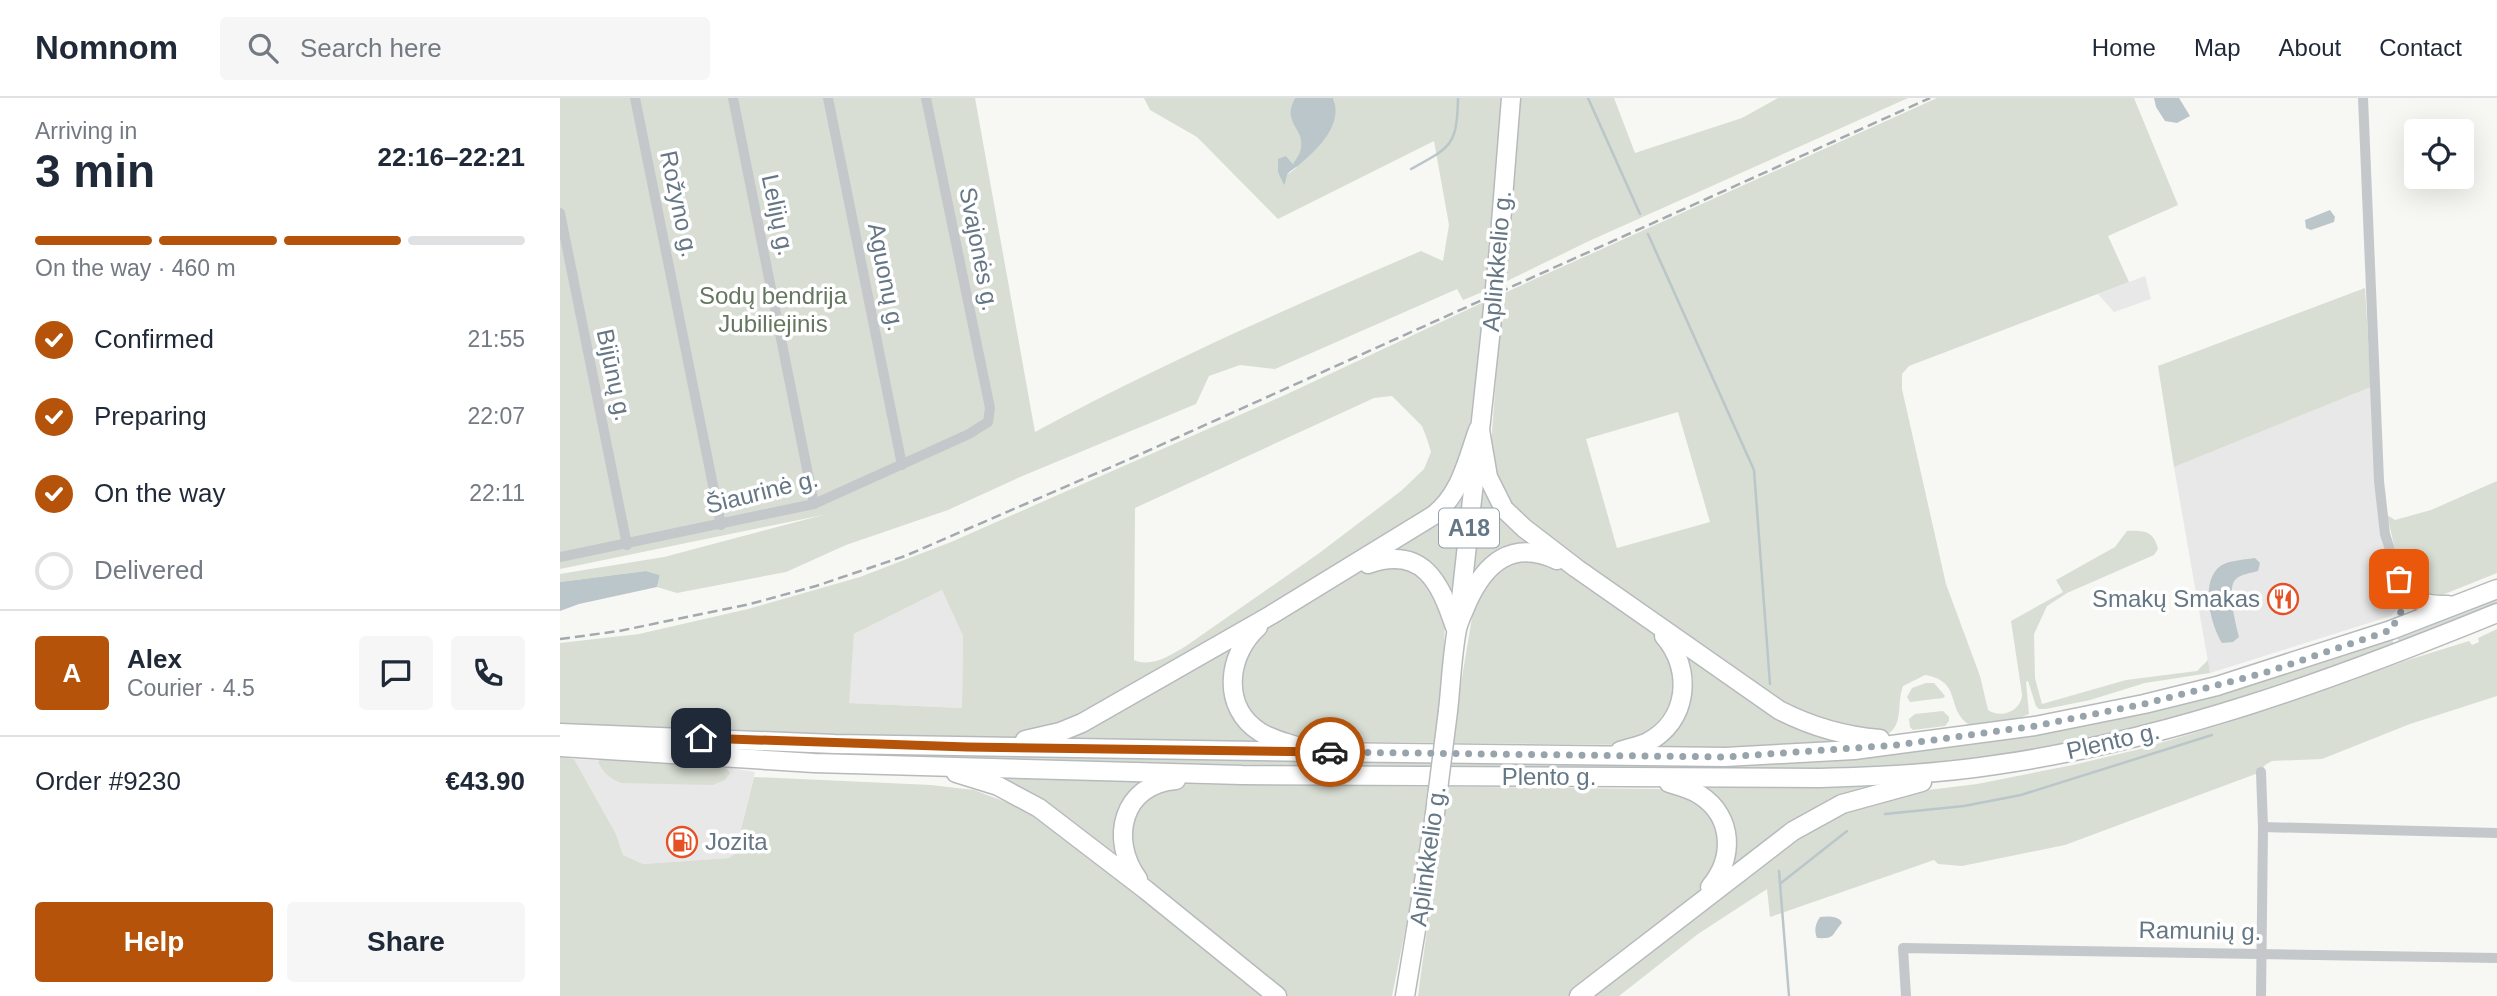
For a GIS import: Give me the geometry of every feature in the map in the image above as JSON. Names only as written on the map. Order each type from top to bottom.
[{"type":"highway","name":"Aplinkkelio g.","points":[[1405,988],[1434,821],[1448,711],[1491,328],[1511,98]]},
{"type":"highway","points":[[1480,427],[1488,477],[1504,509],[1524,528],[1576,568],[1779,710],[1836,734],[1883,740],[1945,734],[1970,736]]},
{"type":"highway","points":[[967,747],[1035,739],[1082,723],[1271,615],[1413,529],[1444,506],[1460,482],[1480,427]]},
{"type":"highway","points":[[1457,629],[1481,576],[1492,564],[1504,557],[1518,552],[1534,552],[1576,568]]},
{"type":"highway","points":[[1341,573],[1384,558],[1413,563],[1423,568],[1436,582],[1457,629]]},
{"type":"highway","points":[[2401,584],[2421,604],[2459,605]]},
{"type":"highway","points":[[2391,630],[2403,608],[2401,584]]},
{"type":"highway","name":"Plento g.","points":[[572,744],[1725,757],[1854,750],[1970,736],[2077,718],[2217,686],[2391,630],[2497,589]]},
{"type":"highway","name":"Plento g.","points":[[572,744],[814,763],[1242,775],[1820,778],[1908,774],[1995,765],[2104,744],[2274,697],[2399,653],[2497,614]]},
{"type":"highway","points":[[1271,615],[1248,636],[1240,648],[1233,676],[1236,699],[1247,720],[1259,731],[1279,741],[1320,752]]},
{"type":"highway","points":[[1604,756],[1647,743],[1674,718],[1681,704],[1683,672],[1679,656],[1651,620]]},
{"type":"highway","points":[[560,733],[572,744]]},
{"type":"highway","points":[[1579,996],[1663,929],[1793,831],[1817,816],[1868,795],[1995,765]]},
{"type":"highway","points":[[939,767],[1019,796],[1039,808],[1277,996]]},
{"type":"highway","points":[[1146,890],[1126,861],[1123,849],[1122,829],[1132,803],[1142,793],[1164,781],[1242,775]]},
{"type":"highway","points":[[1648,778],[1700,795],[1720,815],[1727,836],[1724,866],[1717,879],[1663,929]]},
{"type":"street","name":"Rožyno g.","points":[[635,98],[721,525]]},
{"type":"street","name":"Lelijų g.","points":[[733,98],[814,504]]},
{"type":"street","name":"Aguonų g.","points":[[828,98],[902,465]]},
{"type":"street","name":"Svajonės g.","points":[[926,98],[990,408]]},
{"type":"street","points":[[2363,98],[2379,481],[2385,534],[2401,584]]},
{"type":"street","name":"Bijūnų g.","points":[[560,213],[627,545]]},
{"type":"street","name":"Šiaurinė g.","points":[[560,557],[814,504],[980,428],[988,422],[990,408]]},
{"type":"street","points":[[2261,772],[2261,996]]},
{"type":"street","points":[[2263,827],[2497,833]]},
{"type":"street","name":"Ramunių g.","points":[[1906,996],[1903,948],[2497,958]]},
{"type":"shaded area","points":[[1295,98],[1333,98],[1335,117],[1321,143],[1288,174],[1284,185],[1278,172],[1278,159],[1286,156],[1293,164],[1301,148],[1300,136],[1291,113]]},
{"type":"shaded area","points":[[2154,98],[2179,98],[2190,116],[2177,123],[2165,121]]},
{"type":"shaded area","points":[[2330,210],[2335,217],[2334,222],[2311,230],[2306,228],[2305,220]]},
{"type":"shaded area","points":[[2145,276],[2151,299],[2114,312],[2098,294]]},
{"type":"shaded area","points":[[2371,387],[2387,549],[2397,609],[2391,616],[2210,673],[2174,467]]},
{"type":"shaded area","points":[[2255,558],[2260,563],[2258,571],[2241,576],[2233,583],[2233,606],[2239,637],[2233,642],[2222,643],[2209,606],[2212,576],[2225,564]]},
{"type":"shaded area","points":[[646,571],[660,575],[657,587],[579,604],[560,611],[560,582]]},
{"type":"shaded area","points":[[942,590],[963,636],[962,708],[848,703],[854,634]]},
{"type":"shaded area","points":[[574,759],[725,767],[755,772],[735,854],[730,858],[643,864],[623,855],[616,834]]},
{"type":"shaded area","points":[[1820,917],[1836,918],[1842,923],[1830,937],[1817,938],[1815,933]]},
{"type":"green space","name":"Sodų bendrija Jubiliejinis","points":[[560,98],[975,98],[1035,432],[1178,360],[1421,251],[1443,261],[1449,225],[1434,141],[1278,219],[1197,137],[1150,110],[1144,98],[1295,98],[1291,116],[1302,145],[1293,164],[1286,156],[1287,183],[1287,175],[1296,168],[1335,103],[1333,98],[1504,98],[1487,290],[1463,300],[1457,289],[1275,369],[1240,365],[1209,376],[1196,404],[948,510],[846,545],[786,572],[677,593],[657,587],[660,575],[646,571],[560,582],[560,574],[664,557],[823,515],[560,569]]},
{"type":"green space","points":[[1517,98],[1614,98],[1635,153],[1742,118],[1778,98],[1908,98],[1589,241],[1503,283]]},
{"type":"green space","points":[[1937,98],[2134,98],[2178,205],[2108,236],[2129,282],[1909,366],[1902,374],[1902,389],[1946,584],[1980,676],[1988,710],[1999,714],[2010,712],[2021,700],[2011,621],[2063,592],[2056,580],[2115,547],[2127,531],[2151,535],[2158,549],[2154,555],[2067,593],[2047,606],[2034,634],[2035,678],[2042,704],[2126,680],[2197,671],[2208,660],[2210,673],[2145,683],[2090,700],[2046,709],[2036,706],[2028,681],[2029,714],[1973,727],[1958,713],[1950,690],[1945,684],[1925,675],[1903,686],[1895,727],[1884,736],[1799,718],[1518,517],[1497,489],[1491,446],[1502,294]],"holes":[[[1678,412],[1710,522],[1617,548],[1586,439]]]},
{"type":"green space","points":[[2365,288],[2371,387],[2174,467],[2158,366]]},
{"type":"green space","points":[[1486,301],[1468,440],[1442,501],[1107,706],[1043,733],[1015,738],[660,734],[560,729],[560,643],[639,634],[748,609],[860,577],[951,542],[1285,395]],"holes":[[[1392,396],[1422,426],[1431,452],[1424,469],[1401,491],[1318,554],[1186,646],[1154,661],[1134,660],[1135,508],[1374,398]],[[942,590],[963,636],[962,708],[849,703],[854,634]]]},
{"type":"green space","points":[[1481,475],[1539,548],[1470,585]]},
{"type":"green space","points":[[2497,481],[2497,573],[2437,597],[2428,598],[2407,582],[2387,515],[2395,520],[2431,510]]},
{"type":"green space","points":[[1466,487],[1454,604],[1444,584],[1383,553]]},
{"type":"green space","points":[[1517,558],[1545,560],[1560,566],[1616,603],[1667,646],[1673,655],[1675,667],[1673,714],[1630,745],[1300,741],[1269,732],[1242,705],[1238,665],[1257,633],[1276,619],[1366,569],[1403,564],[1428,577],[1445,617],[1443,687],[1455,719],[1474,606],[1488,576]]},
{"type":"green space","points":[[2497,596],[2497,607],[2400,645],[2396,634]]},
{"type":"green space","points":[[2497,629],[2497,696],[2410,724],[2322,759],[2272,761],[2265,765],[2261,772],[2065,845],[1962,866],[1938,864],[1934,860],[1770,917],[1767,889],[1698,934],[1619,996],[1589,996],[1784,843],[1844,810],[1912,792],[1977,784],[2140,749],[2227,723],[2408,660],[2469,641],[2472,645],[2479,642],[2478,638]]},
{"type":"green space","points":[[2391,636],[2395,648],[2316,678],[2146,728],[2028,754],[1875,770],[1026,763],[754,754],[609,740],[1137,758],[1614,764],[1955,745]]},
{"type":"green space","points":[[1238,639],[1227,673],[1270,744],[1045,742]]},
{"type":"green space","points":[[1680,646],[1843,742],[1746,748],[1644,749],[1670,731]]},
{"type":"green space","points":[[1934,683],[1945,696],[1910,702],[1907,697],[1912,688]]},
{"type":"green space","points":[[1943,711],[1949,717],[1945,726],[1913,730],[1910,727],[1909,719],[1915,714]]},
{"type":"green space","points":[[560,757],[574,759],[616,834],[623,855],[643,864],[729,858],[735,854],[754,777],[931,785],[974,790],[1030,811],[1269,996],[560,996]]},
{"type":"green space","points":[[600,759],[725,767],[730,773],[725,780],[713,785],[621,783],[605,772],[598,762]]},
{"type":"green space","points":[[993,778],[1154,780],[1139,788],[1121,866]]},
{"type":"green space","points":[[1180,784],[1665,789],[1678,791],[1711,811],[1724,852],[1704,887],[1569,996],[1418,996],[1443,812],[1429,811],[1392,996],[1287,996],[1140,874],[1134,864],[1128,826],[1146,797]]},
{"type":"green space","points":[[1886,787],[1728,875],[1734,851],[1700,788]]},
{"type":"waterway","points":[[1411,169],[1443,150],[1449,143],[1456,126],[1458,98]]},
{"type":"waterway","points":[[1588,98],[1640,214]]},
{"type":"waterway","points":[[1648,234],[1754,470],[1770,684]]},
{"type":"waterway","points":[[1885,814],[1964,806],[2021,795],[2212,735]]},
{"type":"waterway","points":[[1781,883],[1847,831]]},
{"type":"waterway","points":[[1779,871],[1789,996]]},
{"type":"railway","points":[[560,639],[619,631],[750,604],[816,586],[905,556],[1132,458],[1930,98]]},
{"type":"way so far","points":[[1330,752],[1725,757],[1854,750],[2035,726],[2217,686],[2391,630],[2404,603],[2399,579]]},
{"type":"place","name":"Smakų Smakas","points":[[2283,599]]},
{"type":"place","name":"Jozita","points":[[682,842]]},
{"type":"route","points":[[701,738],[967,747],[1330,752]]}]
